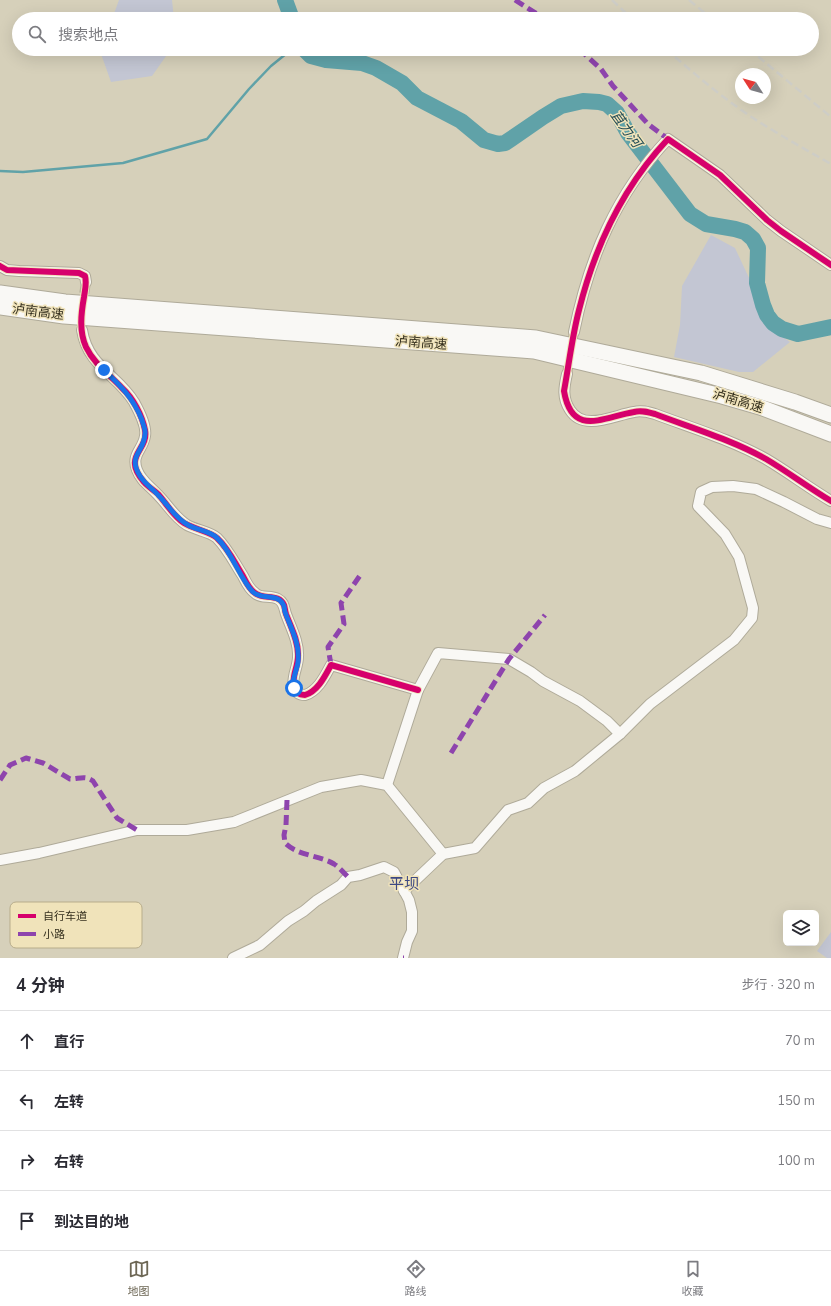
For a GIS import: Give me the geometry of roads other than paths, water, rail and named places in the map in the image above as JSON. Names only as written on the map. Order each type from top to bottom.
[{"type":"highway","name":"泸南高速","points":[[0,293],[65,302],[536,338],[701,373],[795,402],[831,416]]},
{"type":"highway","name":"泸南高速","points":[[0,307],[64,316],[534,352],[722,396],[760,407],[831,434]]},
{"type":"street","points":[[574,332],[584,290],[598,248],[616,210],[636,178],[657,150],[668,139],[720,175],[776,227],[831,265]]},
{"type":"street","points":[[0,266],[7,270],[82,273],[85,276],[86,282]]},
{"type":"street","points":[[82,330],[87,349],[93,358],[127,393],[140,415],[145,432],[143,444],[135,460],[136,468],[140,477],[180,520],[192,528],[217,538],[254,592],[261,596],[276,598],[282,603],[294,633],[298,648],[298,662],[293,683],[297,693],[305,696],[313,691],[331,665],[418,690]]},
{"type":"street","points":[[567,374],[564,391],[566,403],[571,412],[577,418],[592,421],[603,420],[634,411],[645,411],[655,414],[740,446],[767,460],[831,501]]},
{"type":"street","points":[[404,891],[443,854],[475,848],[508,810],[528,803],[544,788],[575,771],[620,734],[650,704],[734,640],[752,618],[753,608],[739,557],[724,534],[698,506],[701,492],[712,487],[732,486],[756,489],[817,519],[831,522]]},
{"type":"street","points":[[387,785],[418,690],[438,653],[509,659],[543,681],[580,701],[607,721],[620,734]]},
{"type":"street","points":[[0,860],[39,853],[137,830],[187,830],[234,822],[322,787],[361,780],[387,785],[443,854]]},
{"type":"street","points":[[233,958],[260,945],[288,921],[341,885],[348,877],[360,875],[384,867],[394,872],[409,900],[412,912],[412,931],[407,942],[403,958]]},
{"type":"waterway","name":"苴力河","points":[[285,0],[289,12]]},
{"type":"waterway","points":[[0,171],[23,172],[123,163],[207,139],[249,89],[271,66],[283,56]]},
{"type":"waterway","name":"苴力河","points":[[311,56],[326,60],[362,63],[376,68],[402,83],[417,98],[461,121],[484,140],[498,144],[505,143],[561,106],[583,101],[607,104],[617,113],[628,133],[690,214],[706,224],[745,232],[753,239],[758,248],[757,283],[763,305],[767,315],[773,323],[782,329],[798,334],[831,327]]},
{"type":"tunnel","points":[[82,308],[86,282]]},
{"type":"tunnel","points":[[567,374],[574,332]]},
{"type":"railway","points":[[612,0],[625,12]]},
{"type":"railway","points":[[689,0],[704,12]]},
{"type":"railway","points":[[674,56],[705,83],[747,114],[778,134],[831,164]]},
{"type":"railway","points":[[757,56],[831,117]]},
{"type":"district","name":"平坝","points":[[404,884]]}]
